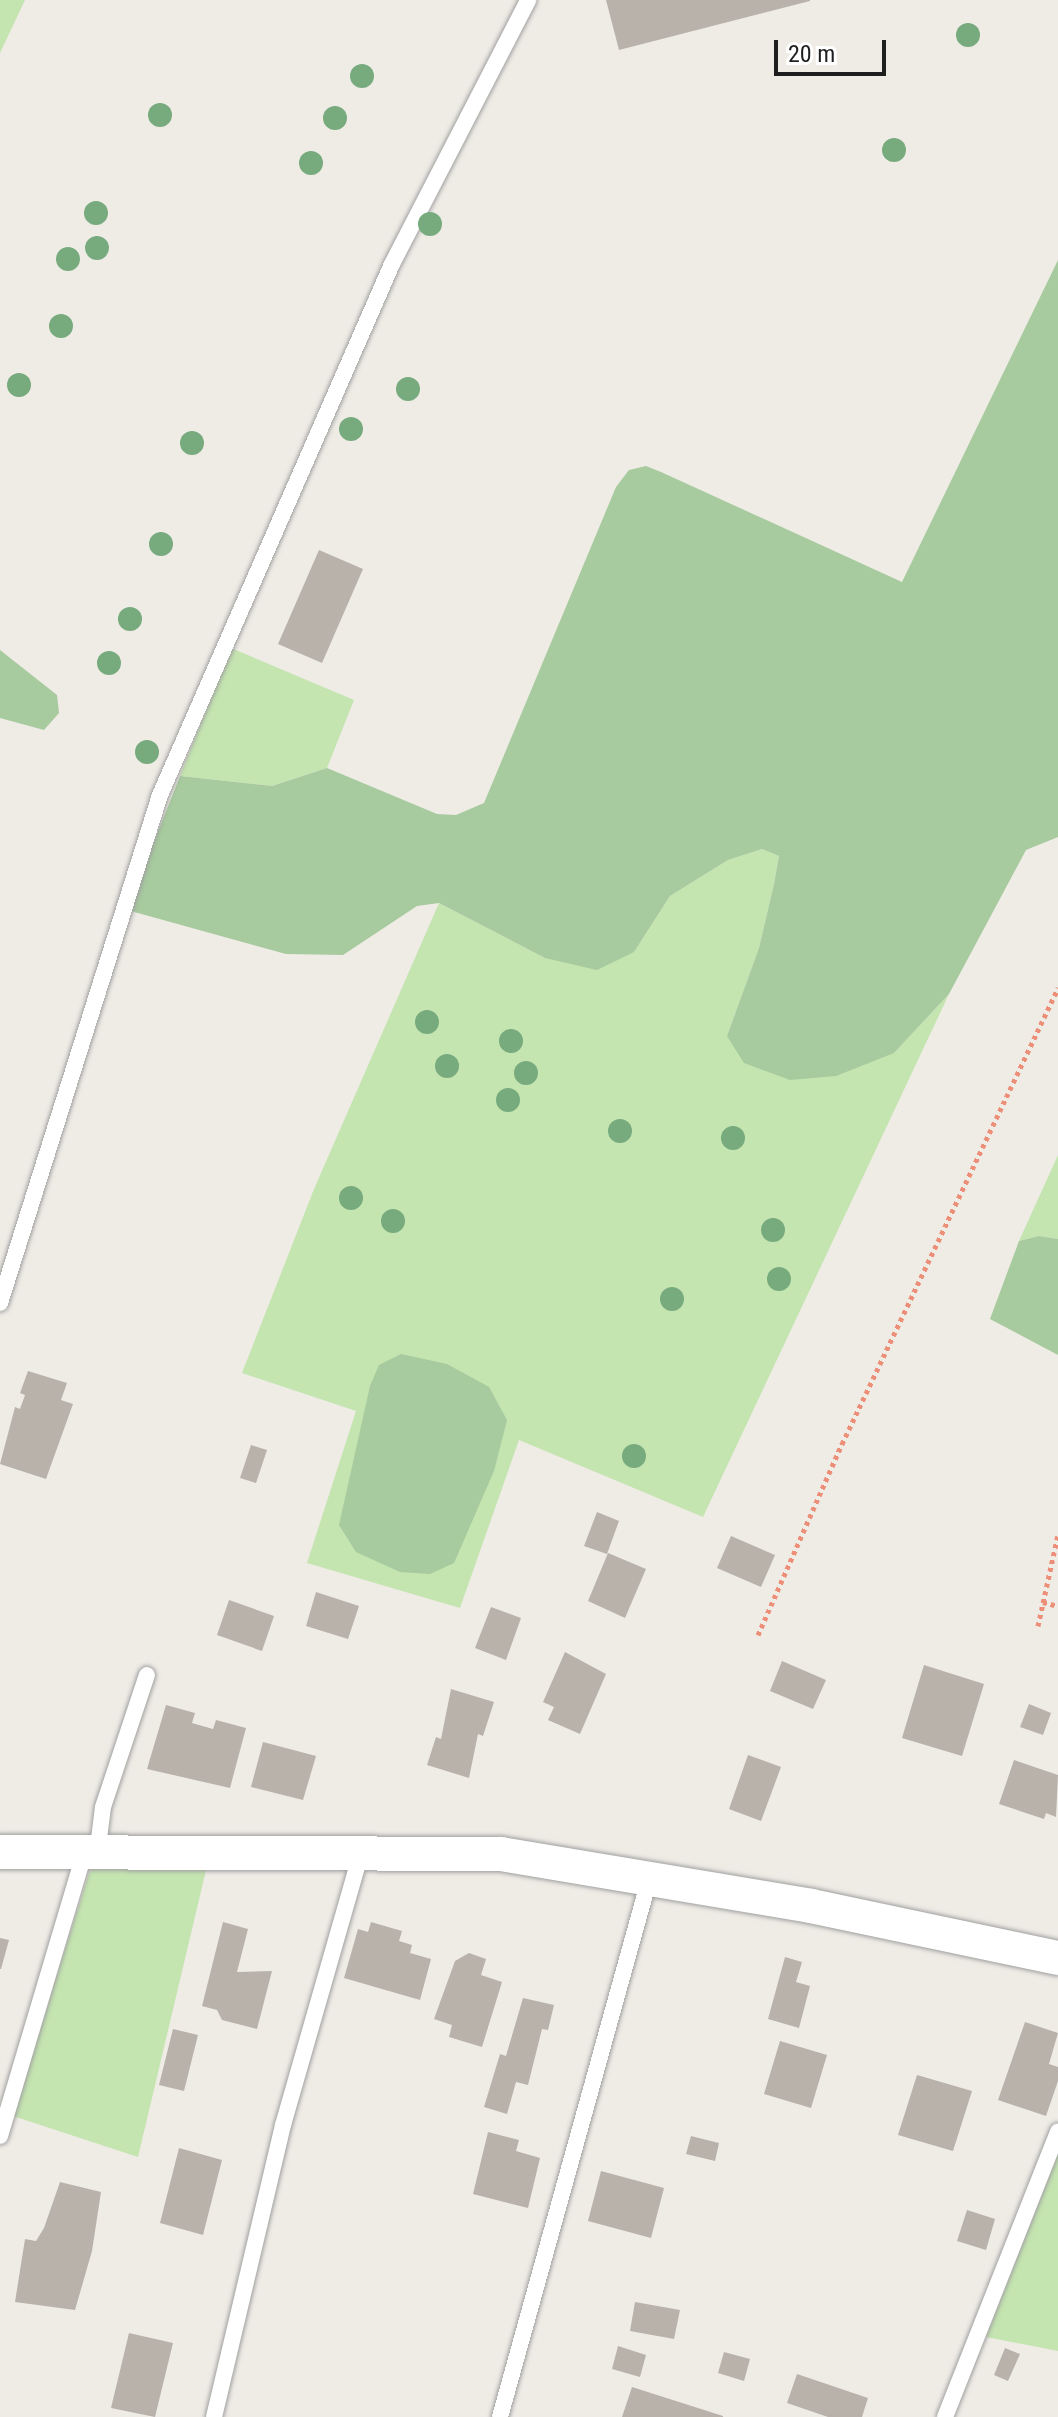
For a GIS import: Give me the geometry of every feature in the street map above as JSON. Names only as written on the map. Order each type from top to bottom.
[{"type":"street","points":[[0,1852],[90,1855],[501,1854],[811,1906],[1058,1958]]},
{"type":"lane","points":[[0,1303],[160,795],[392,264],[528,0]]},
{"type":"lane","points":[[0,2136],[147,1675]]},
{"type":"lane","points":[[214,2417],[283,2125],[361,1853]]},
{"type":"lane","points":[[500,2417],[649,1880]]},
{"type":"lane","points":[[945,2417],[1058,2132]]},
{"type":"path","points":[[758,1635],[842,1444],[1058,988]]},
{"type":"path","points":[[1038,1626],[1058,1534]]},
{"type":"path","points":[[1043,1602],[1058,1606]]},
{"type":"green space","points":[[0,0],[25,0],[0,53]]},
{"type":"green space","points":[[1058,260],[1058,837],[1026,850],[949,994],[894,1053],[836,1076],[790,1080],[744,1063],[727,1036],[759,948],[774,884],[779,856],[762,849],[728,860],[670,896],[634,952],[597,970],[545,958],[439,903],[417,906],[343,955],[286,954],[127,910],[180,776],[272,786],[327,768],[437,814],[456,815],[484,803],[616,487],[629,470],[646,466],[661,472],[902,582]]},
{"type":"green space","points":[[231,648],[354,700],[327,768],[272,786],[180,776]]},
{"type":"green space","points":[[0,650],[57,695],[59,713],[44,730],[0,718]]},
{"type":"green space","points":[[762,849],[779,856],[774,884],[759,948],[727,1036],[894,1053],[949,994],[703,1517],[519,1440],[460,1608],[307,1563],[356,1411],[242,1373],[314,1189],[439,903],[545,958],[634,952],[670,896],[728,860]]},
{"type":"green space","points":[[1058,1155],[1058,1239],[1039,1236],[1019,1241]]},
{"type":"green space","points":[[1039,1236],[1058,1239],[1058,1355],[990,1319],[1019,1241]]},
{"type":"green space","points":[[401,1354],[447,1364],[489,1387],[507,1420],[494,1471],[454,1563],[430,1574],[400,1572],[356,1552],[339,1525],[370,1386],[379,1365]]},
{"type":"green space","points":[[207,1866],[138,2157],[13,2116],[89,1873],[94,1868]]},
{"type":"green space","points":[[1058,2154],[1058,2351],[986,2337]]},
{"type":"building","points":[[606,0],[810,0],[810,1],[619,50]]},
{"type":"building","points":[[319,550],[363,569],[322,663],[278,644]]},
{"type":"building","points":[[28,1371],[67,1383],[61,1400],[73,1404],[46,1479],[0,1464],[15,1407],[20,1409],[25,1395],[20,1393]]},
{"type":"building","points":[[251,1445],[267,1450],[256,1483],[240,1478]]},
{"type":"building","points":[[597,1512],[619,1521],[607,1554],[584,1546]]},
{"type":"building","points":[[731,1536],[775,1555],[761,1587],[717,1568]]},
{"type":"building","points":[[608,1553],[646,1569],[625,1618],[588,1601]]},
{"type":"building","points":[[316,1592],[359,1606],[348,1639],[306,1626]]},
{"type":"building","points":[[229,1600],[274,1616],[262,1651],[217,1635]]},
{"type":"building","points":[[491,1607],[521,1618],[506,1660],[475,1648]]},
{"type":"building","points":[[565,1652],[606,1674],[580,1734],[548,1720],[554,1707],[543,1702]]},
{"type":"building","points":[[782,1661],[826,1680],[813,1709],[770,1691]]},
{"type":"building","points":[[924,1665],[984,1684],[962,1756],[902,1738]]},
{"type":"building","points":[[451,1689],[494,1702],[483,1736],[478,1734],[469,1778],[427,1765],[436,1737],[441,1739]]},
{"type":"building","points":[[1029,1704],[1051,1713],[1043,1735],[1020,1727]]},
{"type":"building","points":[[166,1705],[195,1713],[192,1723],[213,1729],[216,1720],[246,1728],[230,1788],[147,1769]]},
{"type":"building","points":[[263,1742],[316,1756],[303,1800],[251,1787]]},
{"type":"building","points":[[748,1755],[781,1767],[761,1821],[729,1809]]},
{"type":"building","points":[[1014,1760],[1058,1775],[1056,1817],[1046,1813],[1044,1819],[999,1804]]},
{"type":"building","points":[[223,1922],[248,1929],[237,1972],[272,1971],[257,2029],[222,2020],[217,2010],[202,2006]]},
{"type":"building","points":[[371,1922],[402,1931],[399,1941],[412,1945],[410,1953],[431,1959],[420,2000],[344,1978],[358,1929],[368,1932]]},
{"type":"building","points":[[0,1938],[9,1940],[1,1969],[0,1969]]},
{"type":"building","points":[[469,1953],[486,1959],[481,1975],[502,1982],[482,2047],[449,2037],[452,2025],[434,2019],[455,1961]]},
{"type":"building","points":[[785,1957],[802,1962],[796,1982],[810,1986],[799,2028],[768,2019]]},
{"type":"building","points":[[523,1998],[554,2005],[548,2030],[542,2029],[528,2085],[516,2082],[507,2114],[484,2107],[500,2054],[506,2056]]},
{"type":"building","points":[[1025,2022],[1058,2033],[1049,2064],[1058,2067],[1058,2081],[1046,2116],[998,2100]]},
{"type":"building","points":[[173,2029],[198,2035],[184,2091],[159,2085]]},
{"type":"building","points":[[780,2041],[827,2055],[811,2108],[764,2094]]},
{"type":"building","points":[[917,2075],[972,2091],[953,2151],[898,2135]]},
{"type":"building","points":[[488,2132],[519,2140],[516,2151],[540,2158],[528,2208],[473,2194]]},
{"type":"building","points":[[691,2136],[719,2143],[715,2161],[686,2154]]},
{"type":"building","points":[[179,2148],[222,2160],[203,2235],[160,2223]]},
{"type":"building","points":[[601,2171],[664,2188],[651,2238],[588,2221]]},
{"type":"building","points":[[60,2182],[101,2192],[92,2251],[75,2310],[15,2302],[25,2239],[36,2241],[44,2228]]},
{"type":"building","points":[[967,2210],[995,2219],[986,2250],[957,2241]]},
{"type":"building","points":[[635,2302],[680,2310],[674,2339],[630,2331]]},
{"type":"building","points":[[129,2333],[173,2343],[155,2417],[111,2408]]},
{"type":"building","points":[[618,2346],[646,2355],[640,2377],[612,2369]]},
{"type":"building","points":[[1005,2348],[1020,2354],[1008,2381],[994,2375]]},
{"type":"building","points":[[724,2352],[750,2359],[744,2381],[718,2373]]},
{"type":"building","points":[[797,2374],[868,2398],[862,2417],[828,2417],[787,2403]]},
{"type":"building","points":[[632,2387],[723,2416],[723,2417],[622,2417]]}]
